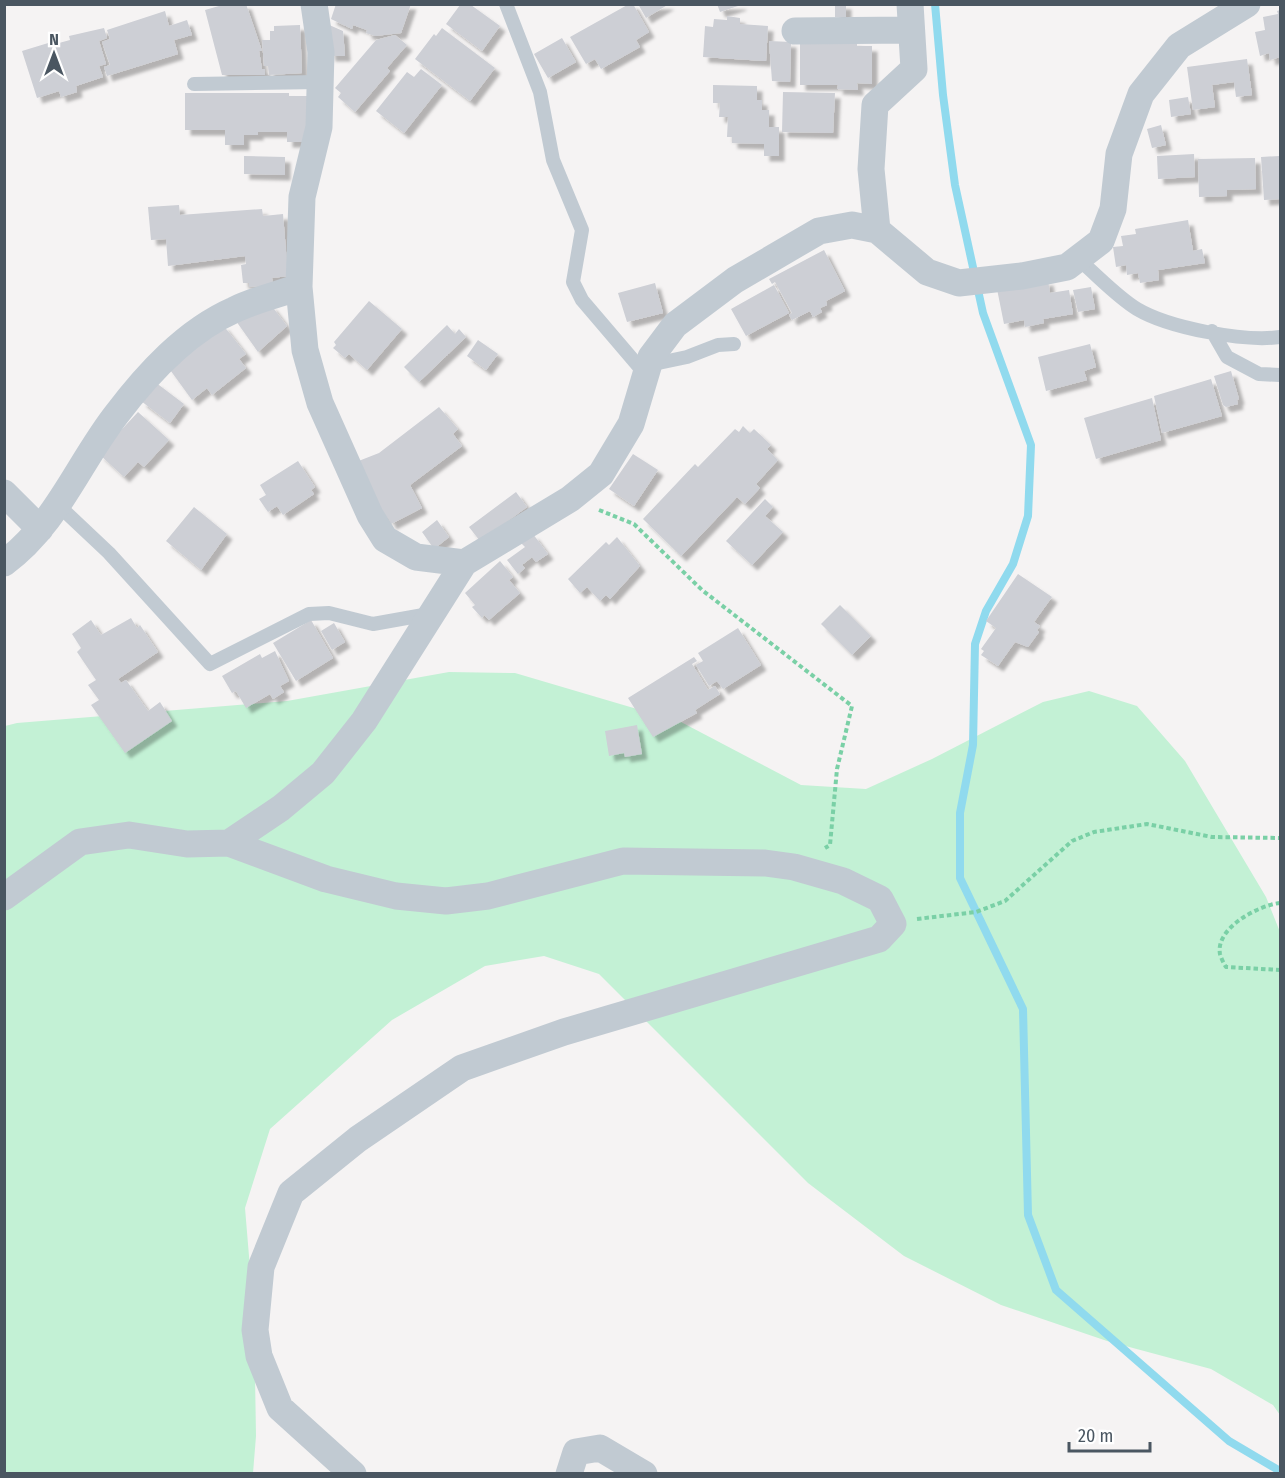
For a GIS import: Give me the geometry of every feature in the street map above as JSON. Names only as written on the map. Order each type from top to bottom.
[{"type":"street","points":[[314,4],[321,52],[319,127],[302,197],[298,287],[305,350],[320,403],[370,515],[385,539],[416,557],[464,563]]},
{"type":"street","points":[[229,843],[281,808],[323,773],[364,721],[464,563],[570,500],[601,474],[631,424],[651,357],[675,325],[735,280],[819,231],[852,225],[877,230],[927,272],[959,283],[1022,276],[1067,267],[1101,241],[1113,209],[1119,154],[1141,94],[1179,46],[1247,4]]},
{"type":"street","points":[[795,31],[910,17],[914,69],[875,105],[872,169],[877,230]]},
{"type":"street","points":[[4,563],[22,550],[40,529],[116,415],[183,340],[233,310],[298,287]]},
{"type":"street","points":[[4,493],[40,529]]},
{"type":"street","points":[[4,897],[80,842],[129,835],[187,844],[229,843],[326,879],[396,896],[446,901],[488,896],[623,861],[765,863],[794,867],[843,881],[880,899],[893,924],[879,939],[564,1032],[462,1068],[358,1139],[291,1193],[261,1267],[255,1330],[259,1356],[280,1408],[353,1473]]},
{"type":"street","points":[[569,1473],[576,1452],[600,1448],[644,1473]]},
{"type":"lane","points":[[506,4],[540,92],[553,160],[582,230],[573,282],[582,300],[647,370],[718,345],[734,344]]},
{"type":"lane","points":[[194,84],[320,82]]},
{"type":"lane","points":[[1078,259],[1138,309],[1170,322],[1212,331],[1281,337]]},
{"type":"lane","points":[[1212,331],[1227,357],[1259,374],[1281,375]]},
{"type":"lane","points":[[58,505],[109,554],[210,664],[309,614],[329,613],[373,624],[432,613]]},
{"type":"path","points":[[570,500],[634,524],[702,591],[852,706],[837,769],[830,845],[794,867]]},
{"type":"path","points":[[893,924],[937,915],[976,912],[1005,901],[1072,841],[1094,832],[1147,824],[1212,837],[1281,838]]},
{"type":"path","points":[[1281,903],[1266,904],[1249,913],[1224,935],[1219,953],[1226,968],[1281,970]]},
{"type":"green space","points":[[449,672],[515,673],[681,722],[801,785],[866,789],[932,759],[1043,702],[1089,691],[1137,706],[1185,761],[1266,897],[1280,932],[1280,1415],[1273,1405],[1211,1369],[1107,1341],[1001,1305],[904,1256],[808,1183],[599,974],[544,956],[485,966],[392,1020],[270,1129],[245,1208],[254,1316],[256,1436],[253,1473],[5,1474],[5,726],[17,723],[287,701]]},
{"type":"building","points":[[226,4],[246,4],[262,51],[259,51],[265,75],[222,75],[205,10]]},
{"type":"building","points":[[336,4],[411,4],[401,33],[375,36],[366,33],[367,30],[353,25],[352,29],[331,19]]},
{"type":"building","points":[[629,4],[633,4],[649,32],[636,40],[640,47],[601,69],[595,59],[586,64],[570,37]]},
{"type":"building","points":[[638,4],[669,4],[646,18]]},
{"type":"building","points":[[717,4],[741,4],[741,5],[720,12]]},
{"type":"building","points":[[835,4],[846,4],[846,17],[835,17]]},
{"type":"building","points":[[460,5],[471,5],[500,26],[482,51],[446,24]]},
{"type":"building","points":[[1280,10],[1280,57],[1270,60],[1269,53],[1260,56],[1255,32],[1265,30],[1263,17],[1278,14],[1277,11]]},
{"type":"building","points":[[165,11],[169,26],[187,20],[192,35],[174,40],[178,54],[107,76],[104,67],[110,65],[102,42],[110,39],[107,30]]},
{"type":"building","points":[[727,16],[740,18],[740,24],[768,26],[766,61],[703,57],[705,26],[713,27],[714,19],[727,20]]},
{"type":"building","points":[[327,24],[343,31],[345,56],[330,56]]},
{"type":"building","points":[[300,25],[302,73],[269,75],[268,66],[264,66],[262,40],[270,40],[270,31],[274,31],[274,26]]},
{"type":"building","points":[[104,28],[107,38],[99,41],[106,64],[99,66],[103,77],[76,86],[77,92],[61,97],[59,91],[37,98],[22,51],[58,40],[59,43],[70,40],[69,36]]},
{"type":"building","points":[[442,28],[495,68],[470,101],[415,59],[434,34],[436,36]]},
{"type":"building","points":[[395,35],[407,45],[387,68],[390,71],[355,112],[338,97],[341,93],[335,88],[376,40]]},
{"type":"building","points":[[562,38],[576,62],[548,78],[534,54]]},
{"type":"building","points":[[769,41],[791,42],[790,82],[772,81]]},
{"type":"building","points":[[800,41],[857,42],[857,46],[872,46],[872,84],[857,83],[858,90],[837,89],[838,85],[800,85]]},
{"type":"building","points":[[1247,59],[1252,95],[1236,97],[1234,82],[1212,85],[1215,107],[1193,110],[1187,67]]},
{"type":"building","points":[[421,69],[442,85],[404,133],[376,111],[407,72],[414,77]]},
{"type":"building","points":[[713,85],[757,86],[757,100],[762,100],[762,110],[769,110],[769,127],[779,127],[779,156],[764,156],[764,144],[732,143],[732,137],[727,137],[728,117],[719,117],[720,103],[713,103]]},
{"type":"building","points":[[783,92],[835,93],[833,133],[782,132]]},
{"type":"building","points":[[185,93],[289,93],[289,96],[311,96],[305,142],[287,142],[287,132],[258,132],[258,135],[244,135],[244,145],[225,145],[225,130],[185,130]]},
{"type":"building","points":[[1188,97],[1191,114],[1171,117],[1169,100]]},
{"type":"building","points":[[1161,125],[1166,145],[1152,148],[1147,129]]},
{"type":"building","points":[[1194,154],[1195,177],[1158,179],[1157,156]]},
{"type":"building","points":[[244,156],[285,157],[285,175],[244,174]]},
{"type":"building","points":[[1280,156],[1280,199],[1264,200],[1261,157]]},
{"type":"building","points":[[1255,158],[1256,189],[1227,190],[1227,196],[1199,197],[1198,159]]},
{"type":"building","points":[[179,205],[180,215],[262,209],[263,216],[283,214],[288,276],[272,278],[273,285],[249,287],[249,283],[243,283],[241,265],[246,264],[245,256],[168,266],[166,239],[151,240],[148,207]]},
{"type":"building","points":[[1188,220],[1193,251],[1202,249],[1205,263],[1158,270],[1159,280],[1140,283],[1138,273],[1127,275],[1126,265],[1116,267],[1113,247],[1123,246],[1121,236],[1136,234],[1135,229]]},
{"type":"building","points":[[824,250],[845,291],[826,301],[827,305],[820,308],[822,312],[813,317],[810,311],[792,320],[789,315],[792,313],[775,282],[772,284],[769,279]]},
{"type":"building","points":[[1048,280],[1050,293],[1069,290],[1073,314],[1043,319],[1044,323],[1025,327],[1024,320],[1004,324],[997,289]]},
{"type":"building","points":[[655,283],[663,313],[627,322],[618,293]]},
{"type":"building","points":[[774,285],[789,313],[746,336],[731,309]]},
{"type":"building","points":[[1091,287],[1095,309],[1078,312],[1073,290]]},
{"type":"building","points":[[369,301],[402,329],[367,370],[349,354],[345,358],[333,348],[336,345],[334,342]]},
{"type":"building","points":[[271,305],[287,326],[258,352],[236,321]]},
{"type":"building","points":[[223,325],[246,354],[239,359],[246,368],[212,395],[207,388],[192,400],[168,367]]},
{"type":"building","points":[[447,325],[455,334],[459,329],[466,337],[419,382],[404,367]]},
{"type":"building","points":[[478,340],[498,354],[486,370],[467,356]]},
{"type":"building","points":[[1090,344],[1096,367],[1084,371],[1087,380],[1046,391],[1038,357]]},
{"type":"building","points":[[1231,371],[1239,399],[1238,404],[1226,407],[1223,405],[1214,376]]},
{"type":"building","points":[[1211,379],[1222,416],[1162,433],[1154,396]]},
{"type":"building","points":[[155,382],[184,404],[170,423],[141,401]]},
{"type":"building","points":[[1152,398],[1161,440],[1096,459],[1084,418]]},
{"type":"building","points":[[439,407],[458,429],[453,434],[462,446],[410,485],[422,508],[391,524],[388,517],[383,519],[356,462],[379,453]]},
{"type":"building","points":[[138,412],[169,440],[144,467],[138,462],[124,477],[99,454]]},
{"type":"building","points":[[743,426],[750,433],[754,429],[771,445],[767,449],[778,460],[756,484],[760,488],[745,504],[737,497],[681,556],[643,519],[695,464],[698,467],[735,429],[739,432]]},
{"type":"building","points":[[633,454],[658,470],[634,506],[609,489]]},
{"type":"building","points":[[298,461],[315,487],[311,490],[314,494],[283,515],[277,506],[268,512],[259,499],[266,495],[260,485]]},
{"type":"building","points":[[516,492],[527,507],[480,541],[469,527]]},
{"type":"building","points":[[765,499],[773,507],[765,516],[783,532],[752,565],[726,541]]},
{"type":"building","points":[[194,507],[227,534],[201,570],[166,541]]},
{"type":"building","points":[[437,520],[449,537],[434,549],[422,532]]},
{"type":"building","points":[[533,534],[548,554],[536,562],[532,557],[522,565],[525,568],[518,574],[507,560],[525,547],[521,543]]},
{"type":"building","points":[[617,537],[640,566],[610,599],[606,595],[600,601],[587,587],[580,593],[568,579],[606,542],[609,545]]},
{"type":"building","points":[[500,561],[513,577],[509,580],[520,593],[489,620],[484,615],[482,618],[472,607],[475,605],[465,593]]},
{"type":"building","points":[[1018,574],[1052,597],[1034,622],[1040,626],[1037,630],[1039,632],[1028,647],[1015,642],[998,666],[981,655],[984,651],[981,649],[996,628],[986,621]]},
{"type":"building","points":[[840,605],[871,636],[852,655],[821,624]]},
{"type":"building","points":[[131,618],[137,628],[140,625],[158,652],[118,679],[121,683],[126,680],[148,711],[160,702],[172,721],[125,753],[91,705],[99,700],[88,685],[96,680],[77,652],[81,648],[72,634],[91,620],[101,635]]},
{"type":"building","points":[[311,620],[333,658],[296,681],[273,643]]},
{"type":"building","points":[[334,623],[345,642],[332,650],[321,631]]},
{"type":"building","points":[[738,628],[761,665],[723,689],[717,681],[709,686],[696,665],[703,661],[698,653]]},
{"type":"building","points":[[275,651],[289,681],[280,686],[284,692],[273,699],[270,694],[246,708],[236,691],[232,693],[222,676],[260,654],[262,658]]},
{"type":"building","points":[[694,657],[697,661],[692,664],[708,690],[715,686],[720,694],[695,710],[697,713],[653,737],[628,698]]},
{"type":"building","points":[[637,725],[642,754],[625,757],[624,753],[609,756],[605,731]]},
{"type":"waterway","points":[[935,4],[943,95],[955,185],[983,313],[1031,445],[1028,516],[1013,564],[986,611],[975,644],[973,745],[960,813],[960,878],[1023,1009],[1028,1215],[1056,1290],[1229,1441],[1280,1471]]}]
